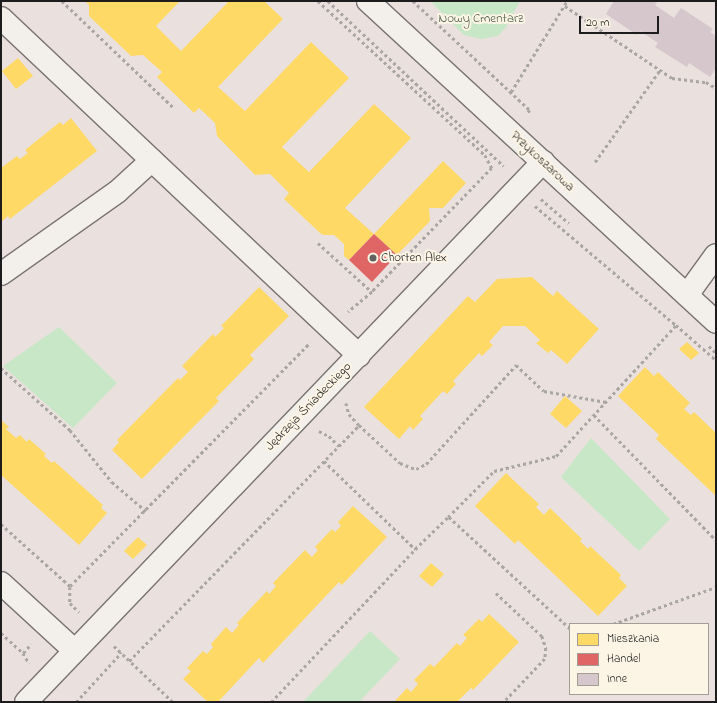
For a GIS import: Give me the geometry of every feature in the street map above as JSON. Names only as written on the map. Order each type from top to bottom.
[{"type":"street","name":"Przykoszarowa","points":[[368,1],[716,322]]},
{"type":"street","points":[[1,18],[359,355]]},
{"type":"street","points":[[1,274],[117,192],[152,160]]},
{"type":"street","name":"Jędrzeja Śniadeckiego","points":[[26,702],[543,162]]},
{"type":"street","points":[[687,295],[716,254]]},
{"type":"street","points":[[1,583],[75,651]]},
{"type":"path","points":[[62,1],[173,107]]},
{"type":"path","points":[[318,1],[485,155],[492,168],[676,324],[716,360]]},
{"type":"path","points":[[412,1],[530,110]]},
{"type":"path","points":[[511,92],[567,1]]},
{"type":"path","points":[[565,6],[672,78],[706,82],[716,88]]},
{"type":"path","points":[[595,162],[660,70]]},
{"type":"path","points":[[1,524],[70,586],[314,340],[372,292],[492,168]]},
{"type":"path","points":[[318,243],[372,292]]},
{"type":"path","points":[[272,702],[417,547],[494,471],[556,456],[676,324]]},
{"type":"path","points":[[347,396],[346,409],[359,425],[400,463],[416,469],[426,464],[516,365],[544,392],[606,402]]},
{"type":"path","points":[[1,368],[70,430],[112,482],[146,511]]},
{"type":"path","points":[[594,415],[716,540]]},
{"type":"path","points":[[129,661],[359,425]]},
{"type":"path","points":[[315,431],[322,432],[339,446]]},
{"type":"path","points":[[324,461],[415,549],[417,547]]},
{"type":"path","points":[[448,517],[569,628]]},
{"type":"path","points":[[616,623],[716,587]]},
{"type":"path","points":[[496,593],[542,636],[546,648],[545,659],[504,702]]},
{"type":"path","points":[[1,633],[23,653],[29,661],[30,667]]},
{"type":"path","points":[[76,702],[121,653]]},
{"type":"green space","name":"Nowy Cmentarz","points":[[430,1],[520,1],[506,27],[498,36],[481,39],[464,35]]},
{"type":"green space","points":[[59,327],[117,383],[73,428],[3,366]]},
{"type":"green space","points":[[591,438],[670,519],[639,551],[561,477]]},
{"type":"green space","points":[[370,631],[400,659],[359,702],[303,702]]},
{"type":"building: Mieszkania","points":[[85,1],[180,1],[156,26],[181,51],[229,1],[264,1],[283,19],[218,87],[245,111],[311,42],[349,78],[282,147],[309,172],[374,104],[411,138],[345,208],[374,234],[349,260],[344,256],[344,244],[334,235],[323,235],[320,233],[284,199],[289,193],[270,174],[255,175],[217,136],[215,123],[199,108],[194,113],[157,77],[162,72],[143,55],[131,56],[89,16],[89,5]]},
{"type":"building: Mieszkania","points":[[18,58],[33,76],[16,89],[2,71]]},
{"type":"building: Mieszkania","points":[[71,118],[97,151],[10,219],[8,216],[1,222],[1,168],[17,156],[20,159],[28,153],[25,150],[60,122],[63,125]]},
{"type":"building: Mieszkania","points":[[443,161],[466,183],[443,208],[429,208],[430,221],[397,255],[374,234]]},
{"type":"building: Mieszkania","points":[[532,277],[553,296],[557,291],[599,329],[567,364],[551,350],[548,353],[536,343],[540,340],[525,326],[503,326],[489,342],[493,345],[482,356],[479,353],[453,381],[456,384],[447,394],[443,391],[420,416],[423,419],[413,430],[410,426],[399,439],[364,407],[468,296],[475,302],[497,279]]},
{"type":"building: Mieszkania","points":[[259,287],[289,316],[250,355],[254,359],[216,398],[219,401],[142,479],[112,450],[119,442],[117,440],[178,378],[180,380],[188,372],[182,366],[213,334],[215,337],[224,328],[221,326]]},
{"type":"building: Mieszkania","points":[[687,342],[699,353],[691,360],[679,349]]},
{"type":"building: Mieszkania","points":[[645,367],[654,376],[658,372],[690,403],[684,409],[691,415],[694,412],[716,433],[716,496],[656,439],[659,435],[618,396]]},
{"type":"building: Mieszkania","points":[[565,396],[582,411],[566,428],[550,414]]},
{"type":"building: Mieszkania","points":[[1,420],[9,427],[6,429],[16,438],[20,435],[27,442],[29,439],[46,454],[44,456],[52,463],[54,461],[103,505],[101,508],[107,513],[79,545],[1,475]]},
{"type":"building: Mieszkania","points":[[506,473],[539,504],[536,507],[544,515],[550,508],[582,539],[580,541],[588,549],[590,546],[621,575],[619,578],[627,586],[598,616],[518,540],[515,544],[475,506]]},
{"type":"building: Mieszkania","points":[[353,506],[387,537],[342,585],[339,582],[263,663],[259,658],[218,702],[208,702],[183,679],[191,671],[187,668],[203,651],[207,654],[213,647],[211,644],[226,627],[232,633],[239,625],[237,623],[267,591],[269,594],[276,586],[273,583],[305,550],[312,557],[318,550],[315,547],[332,529],[335,532],[341,526],[338,522]]},
{"type":"building: Mieszkania","points":[[138,537],[147,545],[133,559],[124,551]]},
{"type":"building: Mieszkania","points":[[431,563],[444,574],[432,587],[419,576]]},
{"type":"building: Mieszkania","points":[[489,614],[519,642],[473,690],[471,688],[457,702],[394,702],[407,688],[411,692],[418,684],[414,680],[430,664],[434,667],[457,643],[460,646],[467,638],[463,635],[479,619],[482,622]]},
{"type":"building: Handel","name":"Chorten Alex","points":[[374,234],[397,255],[372,282],[349,260]]},
{"type":"building: Inne","points":[[614,1],[654,1],[657,3],[655,5],[674,18],[681,8],[713,29],[710,32],[716,36],[716,68],[710,77],[689,63],[687,67],[655,47],[658,43],[640,31],[637,35],[606,14]]},
{"type":"place","name":"Chorten Alex","points":[[373,258]]}]
